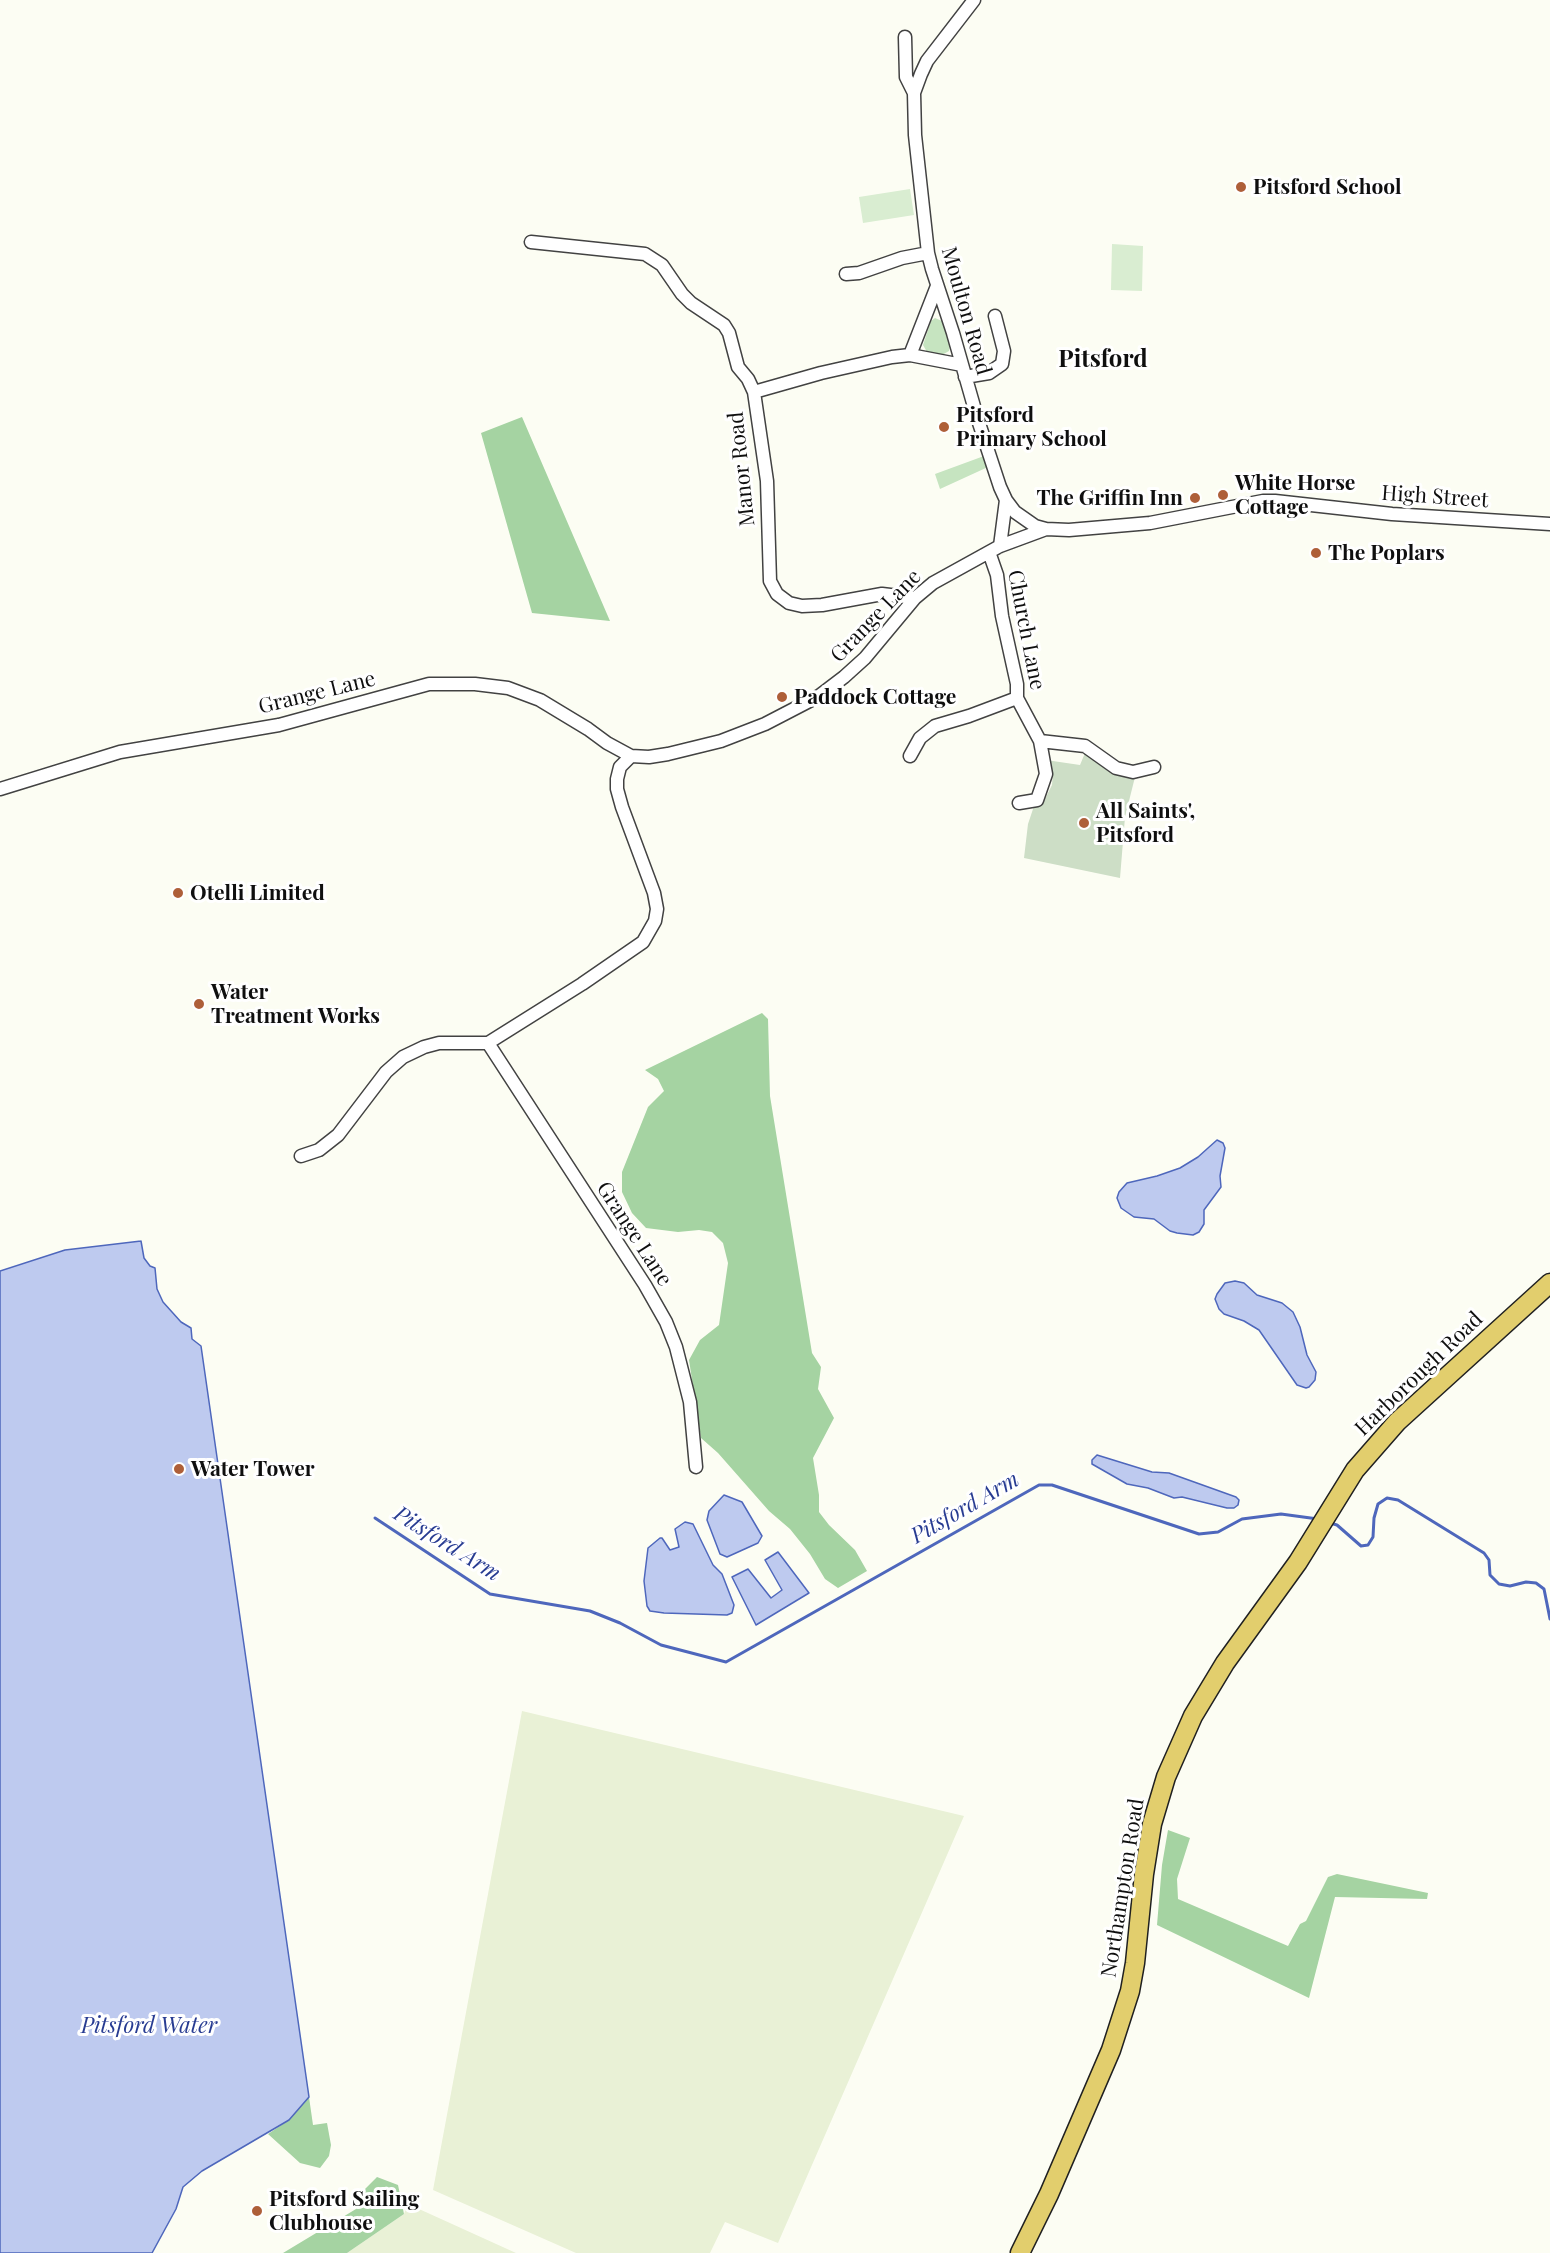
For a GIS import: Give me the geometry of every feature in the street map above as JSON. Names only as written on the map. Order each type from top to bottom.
[{"type":"highway","name":"Harborough Road","points":[[1306,1549],[1355,1470],[1397,1422],[1550,1283]]},
{"type":"highway","name":"Northampton Road","points":[[1020,2253],[1049,2194],[1095,2089],[1111,2050],[1130,1991],[1150,1835],[1158,1801],[1173,1758],[1211,1684],[1306,1549]]},
{"type":"street","name":"Moulton Road","points":[[974,0],[927,61],[914,93],[915,135],[928,253],[976,417],[1006,500],[1024,520],[1046,529],[1069,530]]},
{"type":"street","points":[[905,37],[906,77],[914,93]]},
{"type":"street","points":[[531,242],[630,251],[652,257],[668,272],[682,294],[691,303],[724,325],[729,333],[738,367],[748,379],[754,392]]},
{"type":"street","points":[[846,274],[859,273],[902,258],[928,253]]},
{"type":"street","points":[[910,355],[937,286]]},
{"type":"street","points":[[963,371],[989,373],[1002,364],[1004,351],[995,316]]},
{"type":"street","name":"Manor Road","points":[[915,598],[882,594],[822,605],[802,606],[789,603],[777,594],[770,581],[767,481],[754,392],[831,371],[910,355],[963,371]]},
{"type":"street","points":[[994,549],[1006,500]]},
{"type":"street","name":"High Street","points":[[1069,530],[1150,524],[1263,501],[1392,514],[1550,524]]},
{"type":"street","name":"Grange Lane","points":[[0,789],[120,752],[279,725],[429,684],[475,684],[508,688],[540,700],[631,756],[649,757],[668,754],[721,741],[765,724],[819,696],[865,658],[915,598],[933,583],[994,549],[1046,529]]},
{"type":"street","name":"Church Lane","points":[[994,549],[1002,616],[1017,684],[1017,698],[1040,741],[1046,774],[1037,800],[1019,803]]},
{"type":"street","points":[[910,756],[920,738],[934,726],[1017,698]]},
{"type":"street","points":[[1040,741],[1085,746],[1116,768],[1133,772],[1154,767]]},
{"type":"street","points":[[301,1156],[319,1150],[338,1135],[386,1072],[403,1057],[439,1043],[488,1043],[622,958],[643,942],[650,933],[657,909],[654,893],[617,789],[620,767],[631,756]]},
{"type":"street","name":"Grange Lane","points":[[488,1043],[645,1285],[666,1322],[676,1347],[690,1402],[696,1467]]},
{"type":"green space","points":[[910,189],[914,215],[863,223],[859,197]]},
{"type":"green space","points":[[1112,244],[1143,246],[1142,291],[1111,290]]},
{"type":"green space","points":[[935,318],[942,321],[950,346],[949,351],[942,355],[927,352],[923,345],[931,321]]},
{"type":"green space","points":[[522,417],[610,621],[532,613],[481,433]]},
{"type":"green space","points":[[984,456],[988,467],[940,489],[935,474]]},
{"type":"green space","points":[[1085,753],[1135,777],[1125,817],[1120,878],[1024,858],[1028,824],[1034,806],[1045,799],[1052,785],[1053,773],[1046,760],[1080,765]]},
{"type":"green space","points":[[762,1013],[768,1019],[770,1096],[812,1353],[821,1367],[818,1389],[834,1418],[813,1458],[819,1495],[819,1512],[855,1550],[867,1571],[838,1588],[825,1579],[810,1554],[790,1529],[769,1511],[718,1453],[701,1438],[689,1360],[700,1340],[719,1325],[728,1263],[723,1243],[712,1232],[699,1230],[678,1232],[646,1228],[632,1213],[622,1192],[622,1172],[648,1107],[664,1091],[658,1079],[645,1070]]},
{"type":"green space","points":[[522,1711],[964,1816],[778,2243],[725,2222],[710,2253],[576,2253],[433,2190]]},
{"type":"green space","points":[[1168,1830],[1190,1838],[1177,1879],[1178,1899],[1288,1946],[1300,1924],[1306,1921],[1328,1877],[1337,1874],[1428,1893],[1427,1899],[1335,1897],[1309,1998],[1157,1925],[1162,1865]]},
{"type":"green space","points":[[309,2097],[313,2125],[327,2123],[331,2145],[329,2156],[320,2168],[300,2163],[268,2134],[289,2120]]},
{"type":"green space","points":[[377,2177],[398,2185],[404,2214],[347,2253],[283,2253],[356,2209],[362,2192]]},
{"type":"green space","points":[[408,2204],[516,2253],[347,2253],[404,2214]]},
{"type":"water","points":[[1217,1140],[1223,1143],[1225,1148],[1220,1176],[1221,1187],[1204,1210],[1204,1224],[1199,1232],[1193,1235],[1170,1231],[1154,1219],[1134,1217],[1121,1208],[1117,1198],[1127,1183],[1180,1168],[1198,1157]]},
{"type":"water","name":"Pitsford Water","points":[[141,1241],[144,1258],[150,1266],[155,1268],[157,1289],[163,1302],[181,1322],[191,1328],[192,1339],[201,1346],[309,2097],[289,2120],[202,2171],[183,2187],[176,2209],[152,2253],[0,2253],[0,1271],[65,1250]]},
{"type":"water","points":[[1235,1281],[1244,1283],[1257,1295],[1282,1303],[1293,1312],[1300,1327],[1307,1355],[1316,1372],[1315,1380],[1309,1387],[1297,1385],[1259,1330],[1244,1321],[1224,1314],[1219,1309],[1215,1299],[1217,1294],[1225,1283]]},
{"type":"water","points":[[1097,1455],[1152,1472],[1169,1473],[1236,1497],[1239,1500],[1238,1505],[1234,1508],[1227,1508],[1182,1497],[1174,1498],[1148,1488],[1127,1484],[1092,1464],[1092,1460]]},
{"type":"water","points":[[724,1495],[742,1502],[762,1536],[758,1543],[727,1557],[720,1554],[707,1520],[709,1511]]},
{"type":"water","points":[[685,1522],[693,1524],[713,1565],[722,1574],[734,1605],[732,1613],[727,1615],[664,1613],[650,1611],[647,1606],[644,1581],[648,1548],[660,1538],[670,1550],[679,1547],[675,1529]]},
{"type":"water","points":[[778,1552],[809,1593],[756,1625],[732,1577],[748,1569],[771,1598],[782,1590],[765,1560]]},
{"type":"waterway","name":"Pitsford Arm","points":[[375,1518],[490,1594],[590,1611],[620,1623],[661,1645],[726,1662],[1039,1485],[1052,1485],[1199,1534],[1218,1532],[1242,1519],[1281,1514],[1318,1519]]},
{"type":"waterway","name":"Pitsford Arm","points":[[1330,1523],[1337,1525],[1361,1546],[1368,1545],[1373,1537],[1374,1518],[1378,1504],[1387,1498],[1398,1500],[1484,1553],[1489,1560],[1490,1575],[1499,1584],[1510,1586],[1526,1582],[1536,1583],[1544,1589],[1550,1619]]},
{"type":"place","name":"Pitsford School","points":[[1241,187]]},
{"type":"place","name":"Pitsford Primary School","points":[[944,427]]},
{"type":"place","name":"White Horse Cottage","points":[[1223,495]]},
{"type":"place","name":"The Griffin Inn","points":[[1195,498]]},
{"type":"place","name":"The Poplars","points":[[1316,553]]},
{"type":"place","name":"Paddock Cottage","points":[[782,697]]},
{"type":"place","name":"All Saints', Pitsford","points":[[1084,823]]},
{"type":"place","name":"Otelli Limited","points":[[178,893]]},
{"type":"place","name":"Water Treatment Works","points":[[199,1004]]},
{"type":"place","name":"Water Tower","points":[[179,1469]]},
{"type":"place","name":"Pitsford Sailing Clubhouse","points":[[257,2211]]},
{"type":"district","name":"Pitsford","points":[[1103,360]]}]
